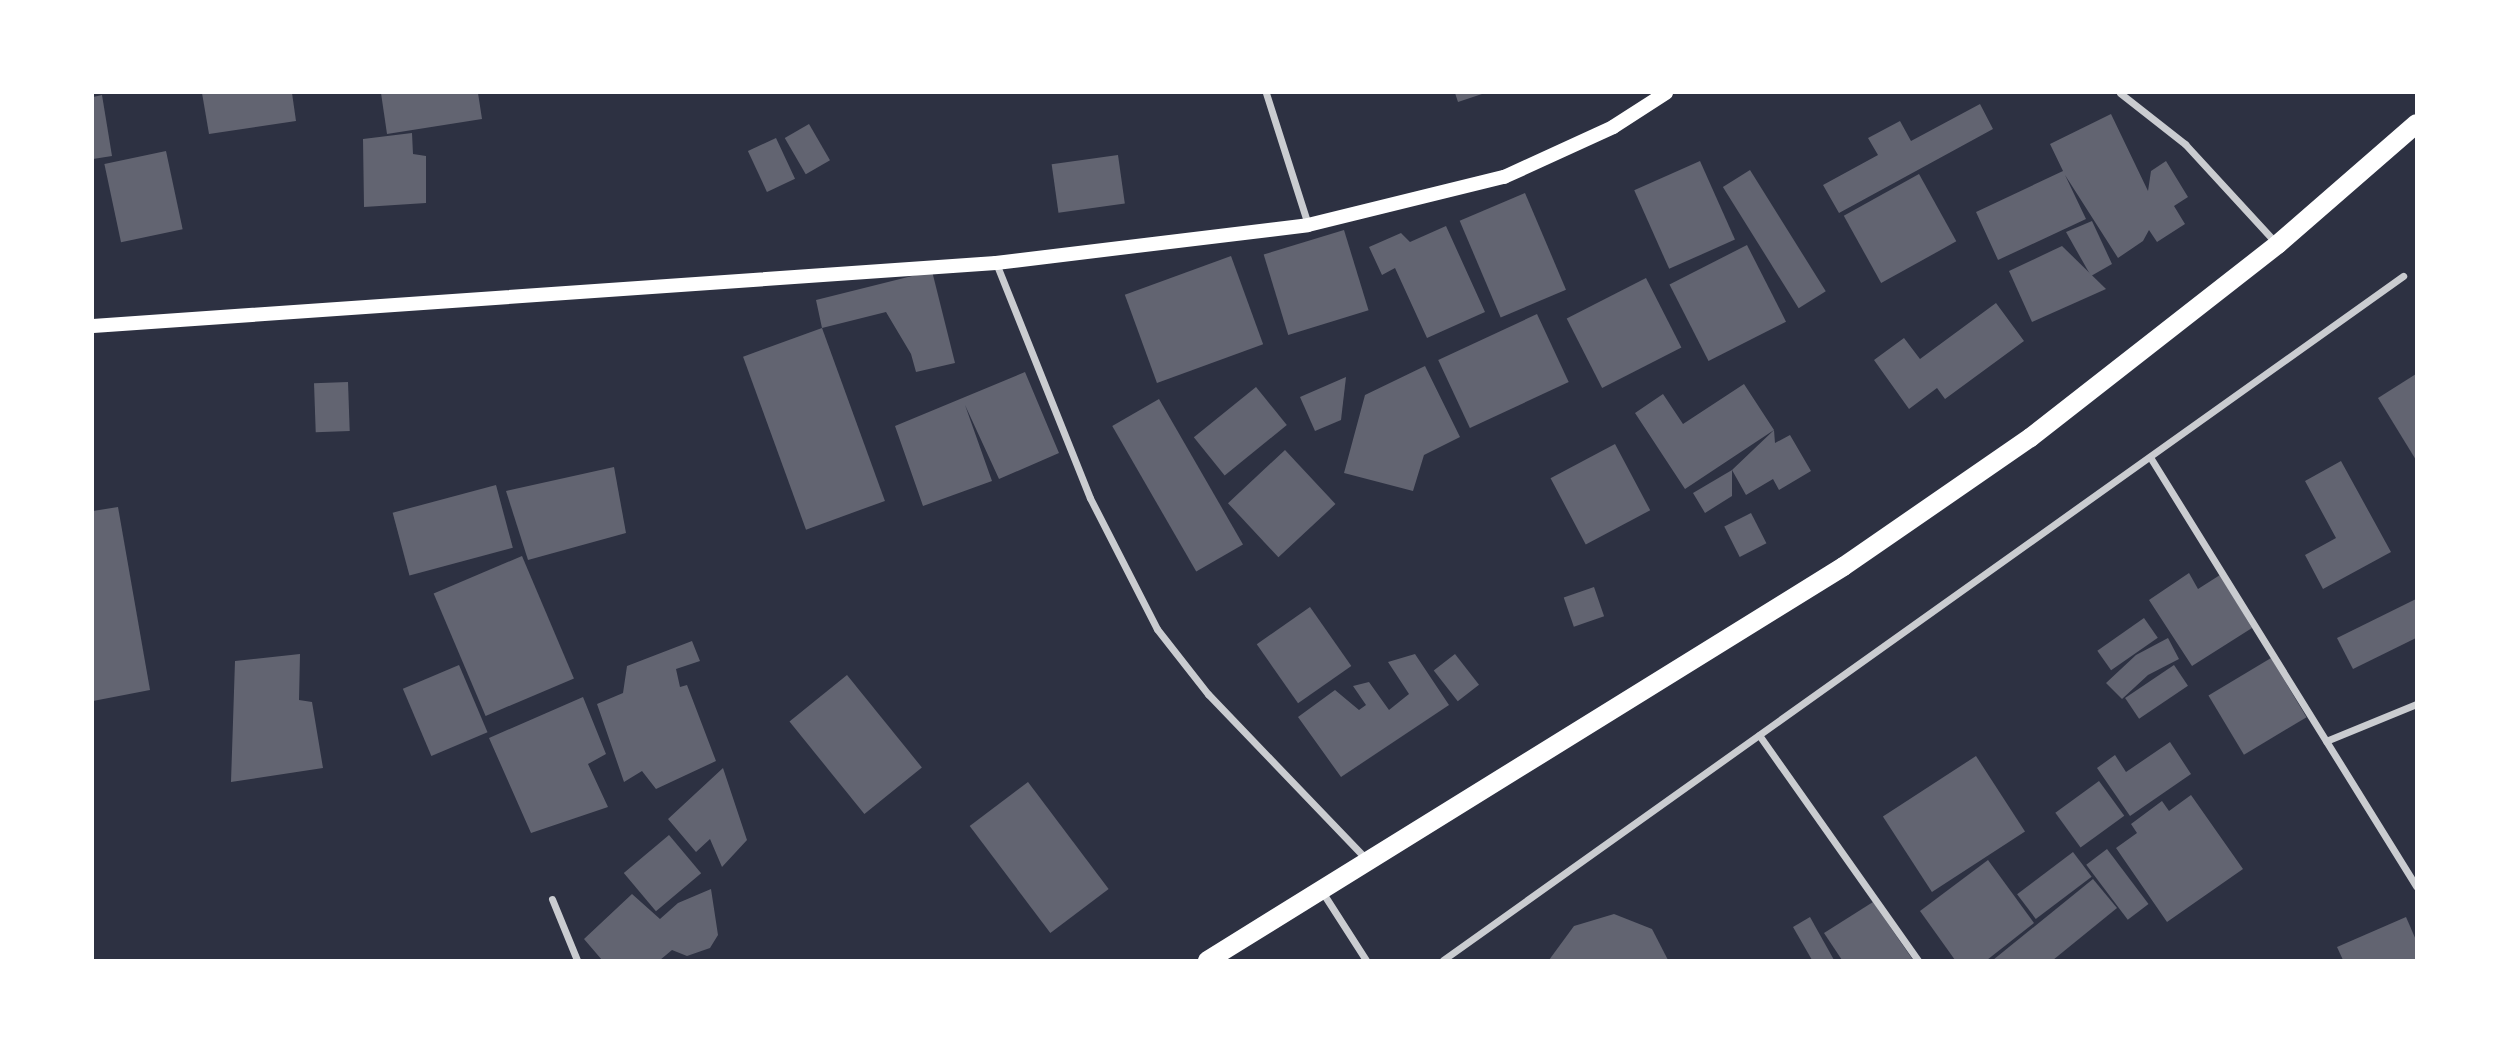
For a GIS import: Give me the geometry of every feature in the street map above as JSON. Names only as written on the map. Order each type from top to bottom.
[{"type":"highway","points":[[1207,960],[1843,566],[2030,437],[2277,243],[2416,123]]},
{"type":"main road","points":[[93,326],[996,263],[1308,225],[1504,177],[1613,127],[1666,93]]},
{"type":"street","points":[[1266,93],[1308,225]]},
{"type":"street","points":[[2120,93],[2185,145],[2277,243]]},
{"type":"street","points":[[996,263],[1090,498],[1157,629],[1208,694],[1368,861]]},
{"type":"street","points":[[1443,960],[2403,276]]},
{"type":"street","points":[[2150,457],[2416,886]]},
{"type":"street","points":[[2326,741],[2416,704]]},
{"type":"street","points":[[1759,735],[1918,960]]},
{"type":"street","points":[[1321,890],[1366,960]]},
{"type":"street","points":[[552,899],[577,960]]},
{"type":"building","points":[[202,93],[292,93],[296,121],[209,134]]},
{"type":"building","points":[[381,93],[478,93],[482,119],[387,134]]},
{"type":"building","points":[[1455,93],[1485,93],[1458,102]]},
{"type":"building","points":[[102,95],[112,156],[93,159],[93,97]]},
{"type":"building","points":[[1980,104],[1993,129],[1839,213],[1823,185],[1878,155],[1868,138],[1900,121],[1911,141]]},
{"type":"building","points":[[2111,114],[2148,191],[2151,171],[2166,161],[2188,197],[2174,206],[2185,224],[2157,242],[2149,230],[2143,241],[2118,258],[2065,175],[2086,219],[1998,260],[1976,212],[2063,171],[2050,144]]},
{"type":"building","points":[[809,124],[830,160],[806,174],[785,138]]},
{"type":"building","points":[[412,133],[413,154],[426,156],[426,203],[364,207],[363,139]]},
{"type":"building","points":[[776,138],[795,179],[767,192],[748,151]]},
{"type":"building","points":[[166,151],[183,229],[121,242],[104,164]]},
{"type":"building","points":[[1118,155],[1125,204],[1058,213],[1052,164]]},
{"type":"building","points":[[1700,161],[1735,240],[1669,269],[1634,190]]},
{"type":"building","points":[[1750,170],[1826,291],[1799,308],[1723,187]]},
{"type":"building","points":[[1919,174],[1956,241],[1881,283],[1844,216]]},
{"type":"building","points":[[1525,193],[1566,290],[1501,317],[1460,221]]},
{"type":"building","points":[[2092,221],[2112,264],[2091,276],[2066,232]]},
{"type":"building","points":[[1446,226],[1485,312],[1427,338],[1395,268],[1382,275],[1369,247],[1401,233],[1410,242]]},
{"type":"building","points":[[1344,230],[1369,310],[1288,335],[1264,255]]},
{"type":"building","points":[[1747,245],[1786,322],[1709,361],[1669,284]]},
{"type":"building","points":[[2062,246],[2106,289],[2032,322],[2009,271]]},
{"type":"building","points":[[1231,256],[1263,344],[1157,383],[1125,295]]},
{"type":"building","points":[[932,271],[955,363],[916,372],[911,354],[886,312],[822,328],[816,300]]},
{"type":"building","points":[[1646,278],[1681,347],[1602,388],[1567,318]]},
{"type":"building","points":[[1996,303],[2024,341],[1945,399],[1937,388],[1909,409],[1874,360],[1904,338],[1920,359]]},
{"type":"building","points":[[1537,314],[1569,382],[1470,428],[1438,360]]},
{"type":"building","points":[[822,328],[885,501],[806,530],[743,357]]},
{"type":"building","points":[[1425,366],[1460,437],[1424,455],[1413,491],[1344,473],[1365,395]]},
{"type":"building","points":[[1025,372],[1059,453],[999,479],[965,405],[992,481],[923,506],[895,426]]},
{"type":"building","points":[[2416,374],[2416,460],[2378,398]]},
{"type":"building","points":[[1346,377],[1341,420],[1315,431],[1300,397]]},
{"type":"building","points":[[348,382],[350,431],[316,432],[314,383]]},
{"type":"building","points":[[1744,384],[1774,430],[1685,489],[1635,413],[1663,394],[1683,424]]},
{"type":"building","points":[[1256,387],[1287,425],[1225,475],[1194,437]]},
{"type":"building","points":[[1159,399],[1243,544],[1196,571],[1112,426]]},
{"type":"building","points":[[1774,430],[1775,443],[1790,435],[1811,471],[1779,490],[1773,479],[1746,495],[1732,470]]},
{"type":"building","points":[[1615,444],[1650,510],[1586,544],[1551,478]]},
{"type":"building","points":[[1285,450],[1335,504],[1278,557],[1228,503]]},
{"type":"building","points":[[2341,461],[2391,552],[2323,589],[2305,555],[2336,538],[2305,481]]},
{"type":"building","points":[[614,467],[626,533],[528,560],[506,491]]},
{"type":"building","points":[[1732,470],[1732,496],[1705,513],[1693,493]]},
{"type":"building","points":[[496,485],[513,548],[409,575],[393,513]]},
{"type":"building","points":[[118,507],[150,690],[93,701],[93,511]]},
{"type":"building","points":[[1751,513],[1766,543],[1740,557],[1724,527]]},
{"type":"building","points":[[522,556],[574,678],[486,716],[434,594]]},
{"type":"building","points":[[2189,573],[2198,589],[2220,575],[2252,628],[2192,666],[2149,600]]},
{"type":"building","points":[[1594,587],[1604,616],[1574,627],[1564,597]]},
{"type":"building","points":[[2416,599],[2416,638],[2353,669],[2337,638]]},
{"type":"building","points":[[1310,607],[1351,666],[1298,703],[1257,644]]},
{"type":"building","points":[[2144,618],[2158,638],[2111,670],[2097,651]]},
{"type":"building","points":[[2168,638],[2179,659],[2148,675],[2122,699],[2106,683],[2136,655]]},
{"type":"building","points":[[692,641],[700,661],[676,669],[680,687],[687,685],[716,761],[656,789],[642,771],[624,782],[597,704],[623,693],[627,666]]},
{"type":"building","points":[[300,654],[299,700],[312,702],[323,768],[231,782],[235,661]]},
{"type":"building","points":[[1415,654],[1449,705],[1341,777],[1298,717],[1335,690],[1359,710],[1366,705],[1353,686],[1369,682],[1389,710],[1409,694],[1388,662]]},
{"type":"building","points":[[1455,654],[1479,685],[1458,701],[1434,671]]},
{"type":"building","points":[[2271,658],[2307,717],[2244,755],[2208,696]]},
{"type":"building","points":[[459,665],[488,732],[431,756],[403,689]]},
{"type":"building","points":[[2174,665],[2188,686],[2139,719],[2125,698]]},
{"type":"building","points":[[847,675],[922,767],[864,814],[789,722]]},
{"type":"building","points":[[583,697],[606,754],[588,764],[608,807],[531,833],[489,738]]},
{"type":"building","points":[[2170,742],[2191,774],[2130,816],[2097,768],[2115,755],[2126,772]]},
{"type":"building","points":[[1976,756],[2025,831],[1932,892],[1883,816]]},
{"type":"building","points":[[723,768],[747,840],[722,867],[710,839],[696,852],[668,819]]},
{"type":"building","points":[[2099,781],[2124,816],[2081,848],[2055,813]]},
{"type":"building","points":[[1028,782],[1109,889],[1050,933],[970,826]]},
{"type":"building","points":[[2191,795],[2243,869],[2167,922],[2116,848],[2137,833],[2131,824],[2162,801],[2169,811]]},
{"type":"building","points":[[669,835],[701,873],[656,911],[624,873]]},
{"type":"building","points":[[2107,849],[2149,904],[2128,920],[2086,865]]},
{"type":"building","points":[[2073,852],[2092,877],[2036,919],[2017,894]]},
{"type":"building","points":[[1988,860],[2034,923],[1987,960],[1955,960],[1920,911]]},
{"type":"building","points":[[2093,879],[2117,908],[2053,960],[1993,960]]},
{"type":"building","points":[[711,889],[718,935],[710,948],[687,956],[672,950],[660,960],[602,960],[584,939],[632,894],[660,919],[678,903]]},
{"type":"building","points":[[1873,902],[1913,960],[1842,960],[1824,933]]},
{"type":"building","points":[[1614,914],[1652,929],[1668,960],[1549,960],[1574,926]]},
{"type":"building","points":[[1810,917],[1834,960],[1812,960],[1793,927]]},
{"type":"building","points":[[2406,917],[2416,940],[2416,960],[2343,960],[2337,947]]}]
